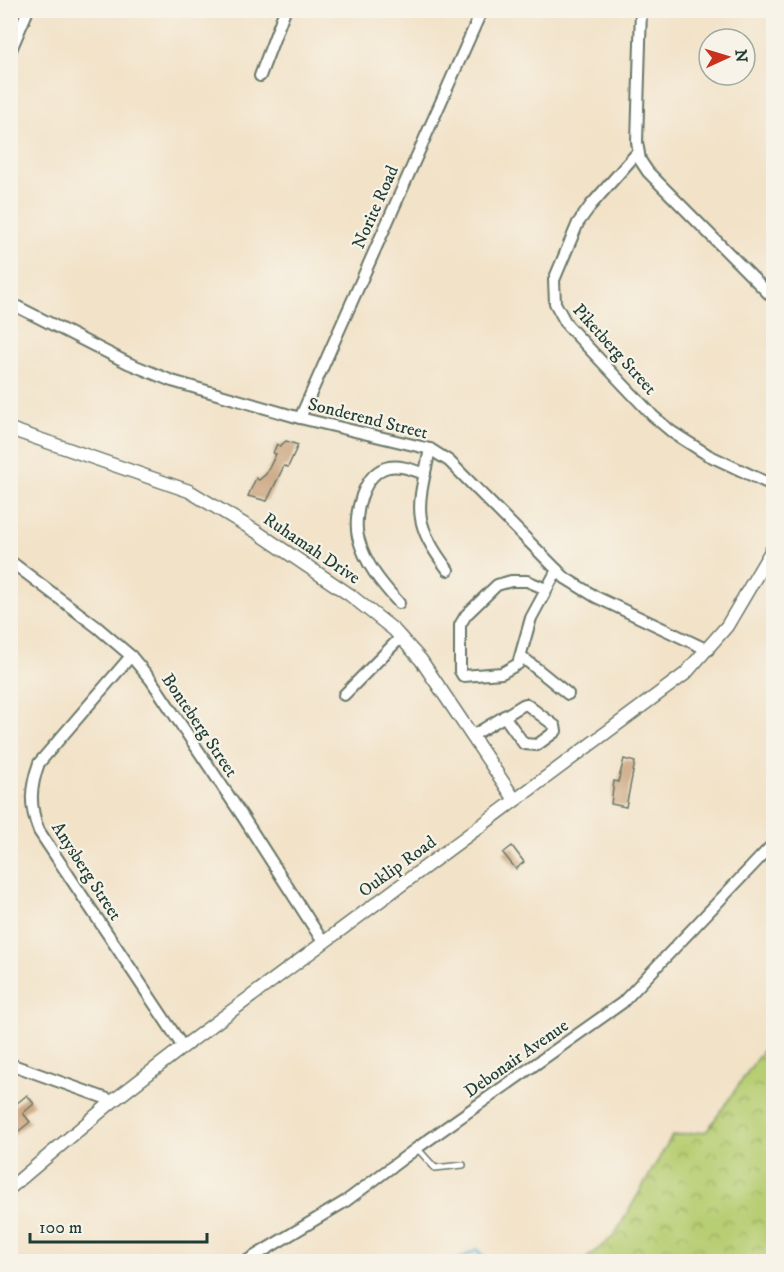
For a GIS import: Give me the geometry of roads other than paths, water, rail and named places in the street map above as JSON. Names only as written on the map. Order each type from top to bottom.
[{"type":"street","points":[[10,52],[28,10]]},
{"type":"street","points":[[260,76],[285,10]]},
{"type":"street","name":"Norite Road","points":[[300,418],[482,10]]},
{"type":"street","points":[[640,10],[638,153],[648,172],[774,299]]},
{"type":"street","name":"Piketberg Street","points":[[638,153],[591,205],[579,224],[557,272],[555,303],[567,325],[665,426],[708,455],[774,486]]},
{"type":"street","name":"Sonderend Street","points":[[10,303],[128,363],[172,381],[300,418],[430,450],[449,461],[557,570],[596,597],[708,650]]},
{"type":"street","name":"Ruhamah Drive","points":[[10,429],[189,491],[231,515],[350,595],[401,637],[421,660],[516,800]]},
{"type":"street","points":[[430,450],[419,499],[421,526],[448,570]]},
{"type":"street","points":[[399,603],[380,582],[367,560],[357,527],[358,506],[369,482],[387,467],[403,467],[425,474]]},
{"type":"street","name":"Ouklip Road","points":[[10,1188],[113,1101],[183,1047],[673,684],[708,650],[732,619],[774,546]]},
{"type":"street","name":"Bonteberg Street","points":[[10,561],[97,627],[131,656],[151,680],[225,789],[323,942]]},
{"type":"street","points":[[546,589],[527,581],[501,583],[466,615],[460,625],[459,643],[460,671],[463,676],[502,673],[518,664],[531,618],[557,570]]},
{"type":"street","points":[[344,694],[401,637]]},
{"type":"street","name":"Anysberg Street","points":[[131,656],[39,763],[31,784],[31,808],[39,831],[183,1047]]},
{"type":"street","points":[[521,656],[568,694]]},
{"type":"street","points":[[472,736],[504,716],[523,705],[529,705],[555,726],[556,731],[537,746],[527,745],[522,743],[504,716]]},
{"type":"street","name":"Debonair Avenue","points":[[245,1262],[346,1201],[622,1003],[774,843]]},
{"type":"street","points":[[10,1064],[113,1101]]},
{"type":"lane","points":[[417,1148],[435,1168],[463,1165]]},
{"type":"waterway","points":[[454,1262],[477,1250],[487,1262]]}]
